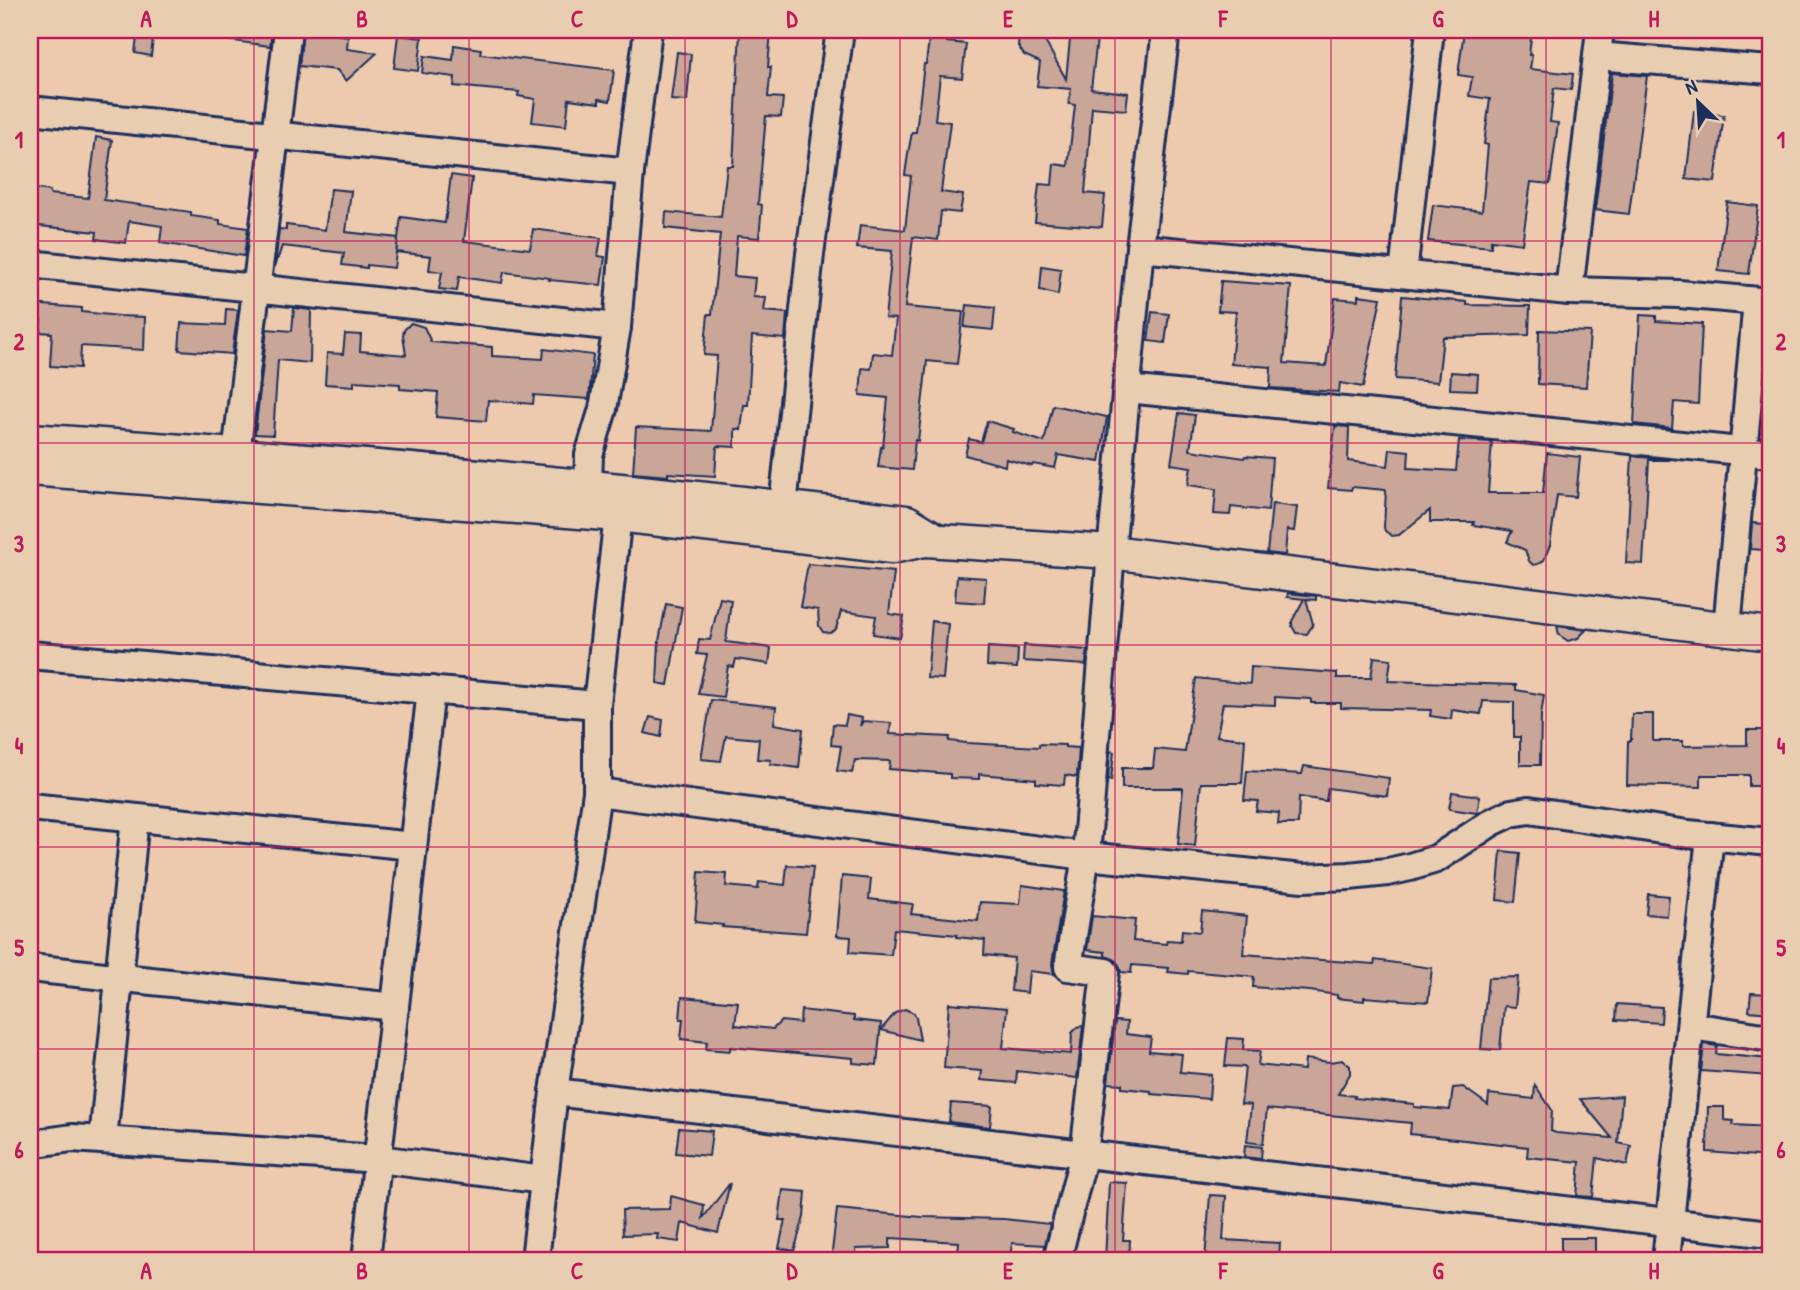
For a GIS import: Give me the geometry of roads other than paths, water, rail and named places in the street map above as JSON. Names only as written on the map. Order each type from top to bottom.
[{"type":"street","points":[[236,454],[288,30]]},
{"type":"street","points":[[588,485],[589,455],[603,409],[617,327],[631,172],[648,30],[642,30]]},
{"type":"street","points":[[783,506],[810,254],[840,30]]},
{"type":"street","points":[[1057,1260],[1084,1154],[1105,972],[1068,967],[1086,856],[1140,248],[1166,30]]},
{"type":"street","points":[[1403,274],[1430,30]]},
{"type":"street","points":[[1569,291],[1600,30]]},
{"type":"street","points":[[1597,56],[1770,71]]},
{"type":"street","points":[[30,110],[631,172]]},
{"type":"street","points":[[1140,248],[1569,291],[1679,294],[1764,301],[1744,452],[1727,628]]},
{"type":"street","points":[[30,264],[617,327]]},
{"type":"street","points":[[1127,389],[1770,454]]},
{"type":"street","points":[[30,440],[236,454],[588,485],[783,506],[907,522],[933,538],[892,547],[618,515],[30,469]]},
{"type":"street","points":[[535,1260],[554,1092],[597,792],[597,705],[618,515]]},
{"type":"street","points":[[926,540],[1111,552],[1770,634]]},
{"type":"street","points":[[30,655],[597,705]]},
{"type":"street","points":[[366,1260],[431,690]]},
{"type":"street","points":[[597,792],[1086,856],[1303,878],[1375,874],[1410,867],[1436,859],[1492,822],[1511,813],[1529,810],[1770,842]]},
{"type":"street","points":[[30,807],[413,846]]},
{"type":"street","points":[[103,1140],[135,818]]},
{"type":"street","points":[[1666,1260],[1710,836]]},
{"type":"street","points":[[30,968],[395,1007]]},
{"type":"street","points":[[1691,1026],[1770,1038]]},
{"type":"street","points":[[554,1092],[1770,1234]]},
{"type":"street","points":[[30,1144],[72,1138],[377,1159],[544,1180]]}]
